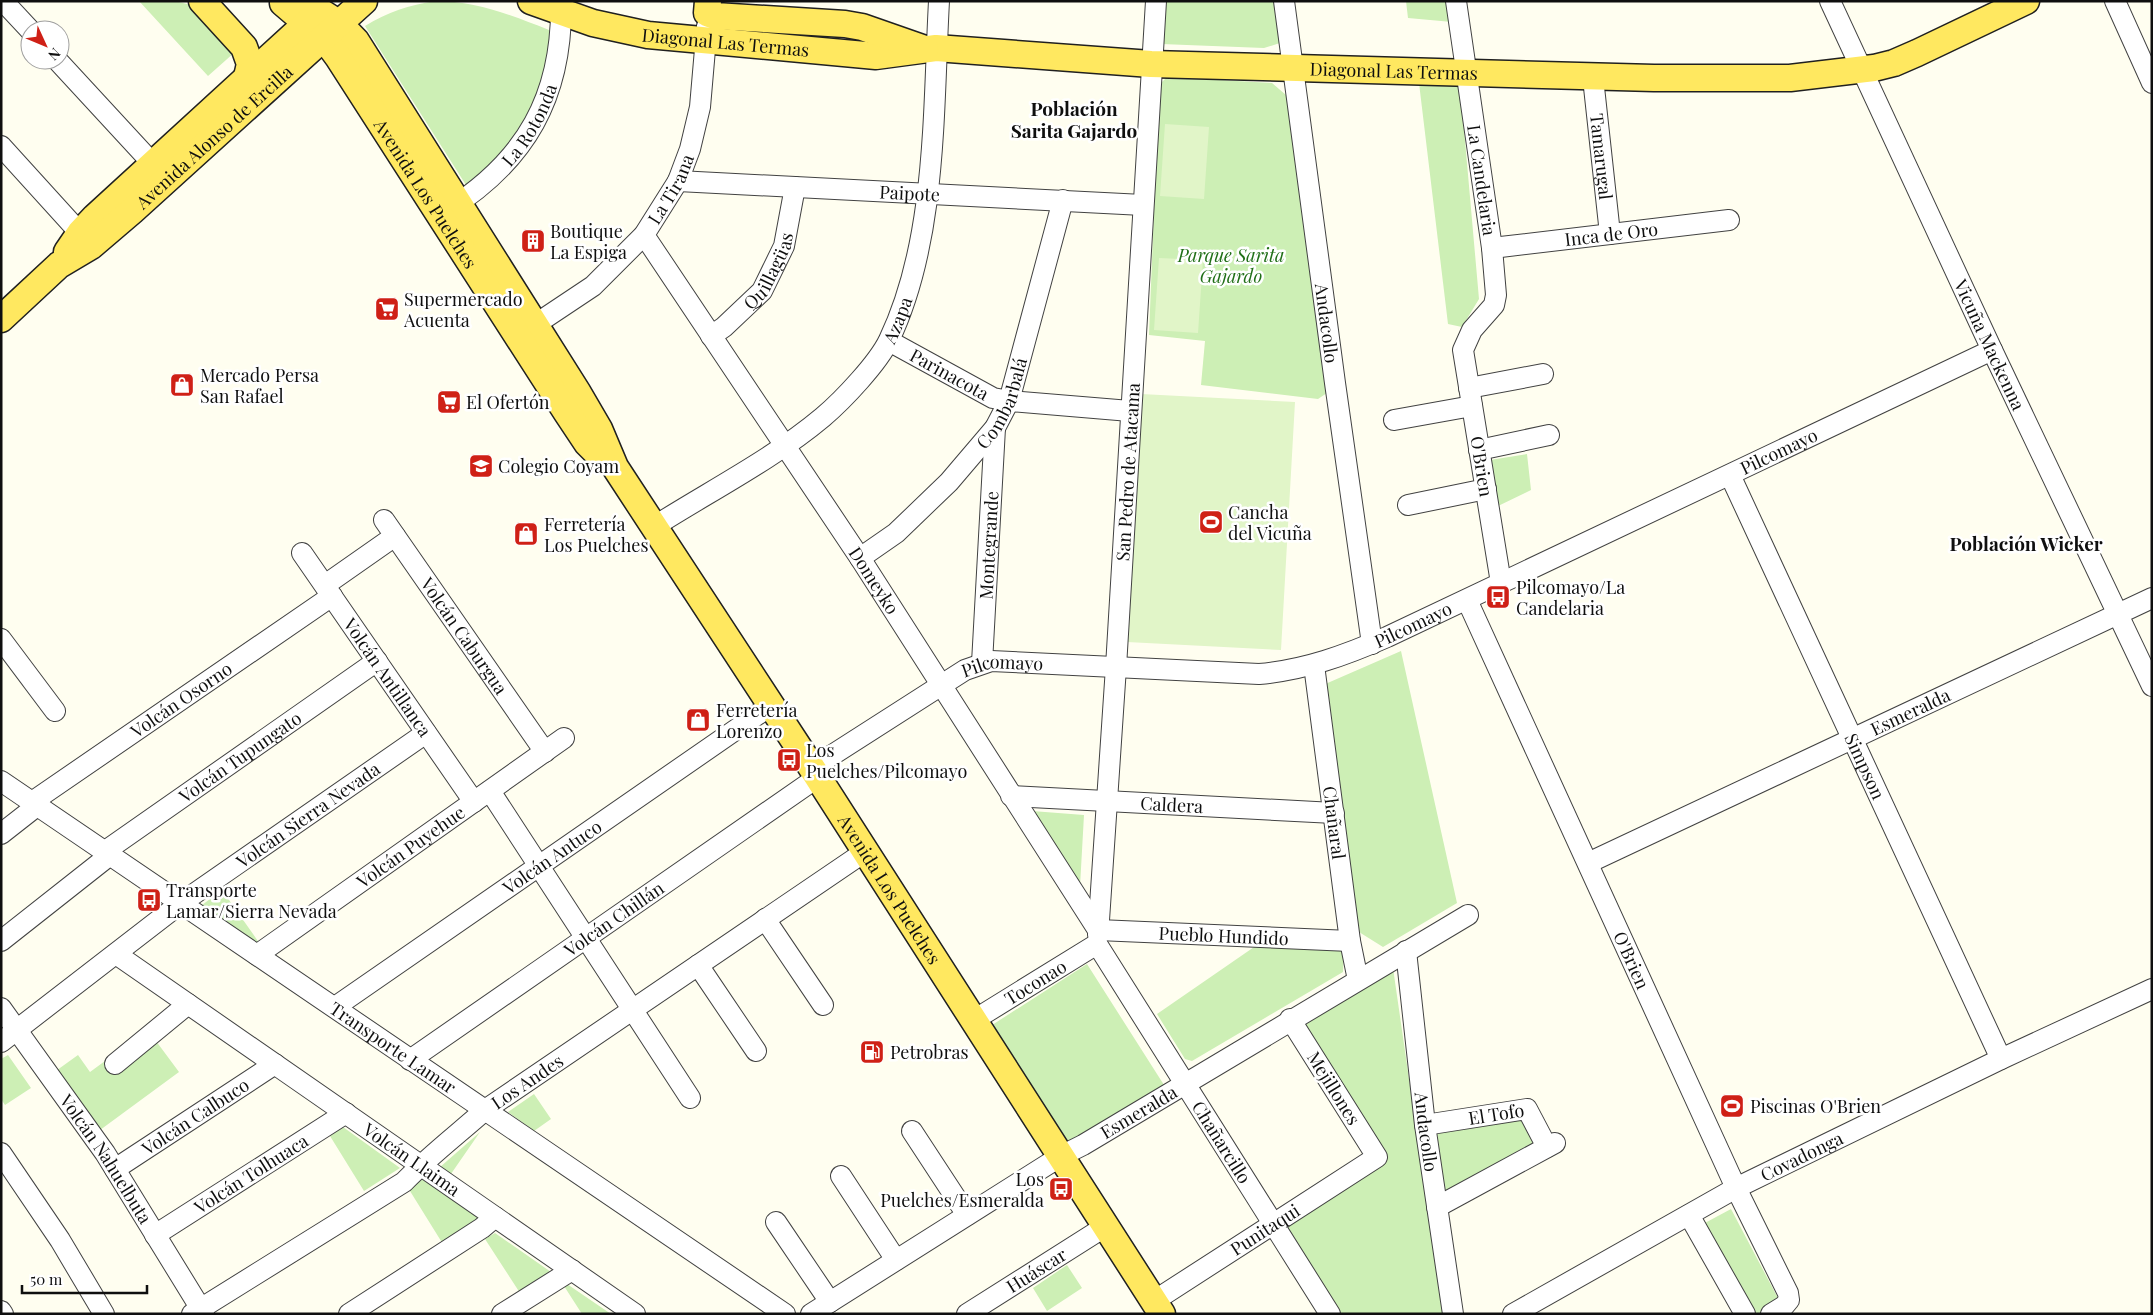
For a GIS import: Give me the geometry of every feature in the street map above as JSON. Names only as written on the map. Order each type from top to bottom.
[{"type":"main road","points":[[202,1],[244,47],[250,64],[247,77]]},
{"type":"main road","name":"Avenida Los Puelches","points":[[280,1],[320,16],[356,42],[450,209],[587,443],[615,467]]},
{"type":"main road","name":"Avenida Alonso de Ercilla","points":[[59,265],[80,233],[247,77],[320,16],[364,1]]},
{"type":"main road","name":"Diagonal Las Termas","points":[[531,1],[561,7],[621,30],[706,42],[876,56],[931,49],[1152,64],[1593,78],[1790,78],[1862,69],[1894,63],[2026,1]]},
{"type":"main road","name":"Diagonal Las Termas","points":[[707,7],[724,17],[854,25],[931,49]]},
{"type":"main road","name":"Avenida Alonso de Ercilla","points":[[3,313],[59,265],[91,246],[132,211],[320,16]]},
{"type":"main road","name":"Avenida Los Puelches","points":[[450,209],[536,324],[599,429],[615,467],[866,851],[1158,1307]]},
{"type":"street","points":[[3,1],[21,20]]},
{"type":"street","name":"Azapa","points":[[655,526],[784,446],[822,418],[844,398],[889,341],[918,259],[927,193],[931,49],[939,1]]},
{"type":"street","name":"San Pedro de Atacama","points":[[1098,937],[1156,1]]},
{"type":"street","name":"Andacollo","points":[[1284,1],[1372,644]]},
{"type":"street","name":"La Candelaria","points":[[1456,1],[1492,248],[1496,295],[1494,305],[1474,326],[1463,350]]},
{"type":"street","name":"Vicuña Mackenna","points":[[1830,1],[1992,350],[2152,686]]},
{"type":"street","points":[[2115,1],[2152,83]]},
{"type":"street","name":"La Rotonda","points":[[450,209],[481,187],[505,164],[532,127],[543,107],[557,66],[560,44],[561,7]]},
{"type":"street","name":"La Tirana","points":[[536,324],[593,286],[644,235],[678,180],[690,150],[700,108],[707,7]]},
{"type":"street","points":[[66,70],[153,164]]},
{"type":"street","name":"Tamarugal","points":[[1593,78],[1610,234]]},
{"type":"street","points":[[1,146],[80,233]]},
{"type":"street","name":"Paipote","points":[[678,180],[1143,205]]},
{"type":"street","name":"Quillagüas","points":[[710,336],[724,327],[762,291],[784,246],[795,187]]},
{"type":"street","name":"Combarbalá","points":[[860,558],[896,533],[942,489],[995,428],[1009,401],[1063,200]]},
{"type":"street","name":"Inca de Oro","points":[[1492,248],[1729,220]]},
{"type":"street","name":"Domeyko","points":[[644,235],[860,558],[1098,937]]},
{"type":"street","name":"Parinacota","points":[[889,341],[993,398],[1130,411]]},
{"type":"street","name":"O'Brien","points":[[1463,350],[1501,583]]},
{"type":"street","name":"Pilcomayo","points":[[815,773],[940,686],[965,670],[982,663],[1001,660],[1259,674],[1314,665],[1372,644],[1467,600],[1992,350]]},
{"type":"street","points":[[1394,420],[1543,374]]},
{"type":"street","name":"Montegrande","points":[[982,663],[995,428]]},
{"type":"street","points":[[1480,450],[1549,435]]},
{"type":"street","name":"Simpson","points":[[1730,475],[2001,1059]]},
{"type":"street","points":[[1408,505],[1486,489]]},
{"type":"street","name":"Volcán Osorno","points":[[1,834],[35,804],[328,591],[390,528]]},
{"type":"street","name":"Volcán Caburgua","points":[[390,528],[545,752]]},
{"type":"street","name":"Volcán Antillanca","points":[[302,553],[426,733],[482,796],[539,866],[690,1098]]},
{"type":"street","name":"Esmeralda","points":[[1588,863],[2152,598]]},
{"type":"street","name":"O'Brien","points":[[1467,600],[1736,1188],[1788,1293],[1789,1300],[1772,1314]]},
{"type":"street","points":[[1,639],[55,711]]},
{"type":"street","name":"Volcán Tupungato","points":[[1,942],[107,853],[377,661]]},
{"type":"street","name":"Chañaral","points":[[1314,665],[1350,941],[1358,980]]},
{"type":"street","name":"Volcán Antuco","points":[[334,1007],[770,706]]},
{"type":"street","name":"Volcán Sierra Nevada","points":[[1,1042],[18,1031],[182,903],[426,733]]},
{"type":"street","name":"Volcán Puyehue","points":[[257,955],[564,738]]},
{"type":"street","name":"Volcán Chillán","points":[[410,1060],[586,938],[815,773]]},
{"type":"street","name":"Transporte Lamar","points":[[1,781],[785,1314]]},
{"type":"street","name":"Caldera","points":[[1011,796],[1334,813]]},
{"type":"street","name":"Los Andes","points":[[199,1312],[404,1182],[485,1110],[866,851]]},
{"type":"street","name":"Esmeralda","points":[[811,1314],[1061,1156],[1083,1145],[1290,1019],[1468,915]]},
{"type":"street","points":[[765,919],[823,1005]]},
{"type":"street","name":"Pueblo Hundido","points":[[1098,937],[1350,941]]},
{"type":"street","name":"Toconao","points":[[974,1020],[1098,937]]},
{"type":"street","name":"Chañarcillo","points":[[1098,937],[1184,1084],[1330,1314]]},
{"type":"street","name":"Andacollo","points":[[1406,951],[1425,1125],[1453,1314]]},
{"type":"street","name":"Volcán Llaima","points":[[116,954],[635,1314]]},
{"type":"street","points":[[698,965],[756,1051]]},
{"type":"street","name":"Covadonga","points":[[1513,1314],[1736,1188],[2001,1059],[2152,989]]},
{"type":"street","points":[[115,1064],[188,1004]]},
{"type":"street","name":"Volcán Nahuelbuta","points":[[1,1008],[115,1169],[156,1235],[199,1312]]},
{"type":"street","name":"Mejillones","points":[[1290,1019],[1377,1156]]},
{"type":"street","name":"Volcán Calbuco","points":[[115,1169],[275,1064]]},
{"type":"street","name":"El Tofo","points":[[1425,1125],[1527,1109],[1551,1145],[1437,1206]]},
{"type":"street","name":"Volcán Tolhuaca","points":[[156,1235],[346,1113]]},
{"type":"street","points":[[912,1131],[967,1215]]},
{"type":"street","points":[[1,1152],[60,1240],[104,1314]]},
{"type":"street","name":"Punitaqui","points":[[1158,1307],[1274,1223],[1377,1156]]},
{"type":"street","points":[[841,1176],[896,1260]]},
{"type":"street","points":[[1689,1215],[1745,1314]]},
{"type":"street","points":[[349,1314],[482,1228],[495,1217]]},
{"type":"street","points":[[776,1222],[830,1302]]},
{"type":"street","name":"Huáscar","points":[[967,1314],[1106,1226]]},
{"type":"street","points":[[502,1314],[572,1270]]},
{"type":"green space","points":[[139,1],[175,1],[191,5],[235,52],[208,76]]},
{"type":"green space","points":[[435,1],[465,3],[493,10],[549,30],[550,35],[551,46],[549,56],[535,101],[523,125],[497,158],[466,185],[365,26],[399,10]]},
{"type":"green space","points":[[1161,1],[1274,1],[1280,43],[1264,48],[1161,44]]},
{"type":"green space","points":[[1406,1],[1449,1],[1452,22],[1408,18]]},
{"type":"green space","name":"Parque Sarita Gajardo","points":[[1167,77],[1272,83],[1286,95],[1330,391],[1318,399],[1201,385],[1205,341],[1149,335],[1159,85]]},
{"type":"green space","points":[[1419,83],[1460,84],[1479,299],[1462,327],[1448,324]]},
{"type":"green space","points":[[1165,124],[1209,127],[1204,199],[1160,196]]},
{"type":"green space","points":[[1159,258],[1203,260],[1198,333],[1154,330]]},
{"type":"green space","name":"Cancha del Vicuña","points":[[1141,394],[1295,402],[1281,650],[1127,642]]},
{"type":"green space","points":[[1527,454],[1531,490],[1496,507],[1490,460]]},
{"type":"green space","points":[[1401,651],[1457,903],[1383,947],[1359,932],[1323,685]]},
{"type":"green space","points":[[1019,810],[1084,815],[1079,904]]},
{"type":"green space","points":[[222,890],[260,944],[256,947],[198,908]]},
{"type":"green space","points":[[1257,945],[1344,948],[1343,972],[1192,1061],[1185,1059],[1157,1014]]},
{"type":"green space","points":[[1087,964],[1164,1085],[1065,1148],[989,1027]]},
{"type":"green space","points":[[1393,968],[1443,1314],[1336,1314],[1282,1225],[1386,1157],[1303,1020]]},
{"type":"green space","points":[[156,1041],[179,1072],[96,1133],[53,1073],[78,1055],[90,1072],[105,1061],[113,1071]]},
{"type":"green space","points":[[8,1055],[31,1088],[5,1105],[1,1099],[1,1059]]},
{"type":"green space","points":[[534,1094],[551,1119],[534,1131],[508,1112]]},
{"type":"green space","points":[[1523,1117],[1537,1146],[1445,1195],[1437,1133]]},
{"type":"green space","points":[[343,1127],[400,1168],[364,1191],[330,1136]]},
{"type":"green space","points":[[480,1132],[444,1184],[431,1175]]},
{"type":"green space","points":[[416,1175],[488,1223],[446,1249],[405,1183]]},
{"type":"green space","points":[[1731,1209],[1780,1302],[1759,1314],[1750,1314],[1703,1224]]},
{"type":"green space","points":[[495,1233],[551,1272],[520,1293],[485,1239]]},
{"type":"green space","points":[[1067,1265],[1082,1288],[1047,1311],[1033,1288]]},
{"type":"green space","points":[[567,1284],[611,1314],[582,1314],[564,1286]]},
{"type":"place","name":"Boutique La Espiga","points":[[533,241]]},
{"type":"place","name":"Supermercado Acuenta","points":[[387,309]]},
{"type":"place","name":"Mercado Persa San Rafael","points":[[182,385]]},
{"type":"place","name":"El Ofertón","points":[[449,402]]},
{"type":"place","name":"Colegio Coyam","points":[[481,466]]},
{"type":"place","name":"Cancha del Vicuña","points":[[1211,522]]},
{"type":"place","name":"Ferretería Los Puelches","points":[[526,534]]},
{"type":"place","name":"Pilcomayo/La Candelaria","points":[[1498,597]]},
{"type":"place","name":"Ferretería Lorenzo","points":[[698,720]]},
{"type":"place","name":"Los Puelches/Pilcomayo","points":[[789,760]]},
{"type":"place","name":"Transporte Lamar/Sierra Nevada","points":[[149,900]]},
{"type":"place","name":"Petrobras","points":[[872,1052]]},
{"type":"place","name":"Piscinas O'Brien","points":[[1732,1106]]},
{"type":"place","name":"Los Puelches/Esmeralda","points":[[1061,1189]]},
{"type":"district","name":"Población Sarita Gajardo","points":[[1074,119]]},
{"type":"district","name":"Población Wicker","points":[[2026,543]]}]
